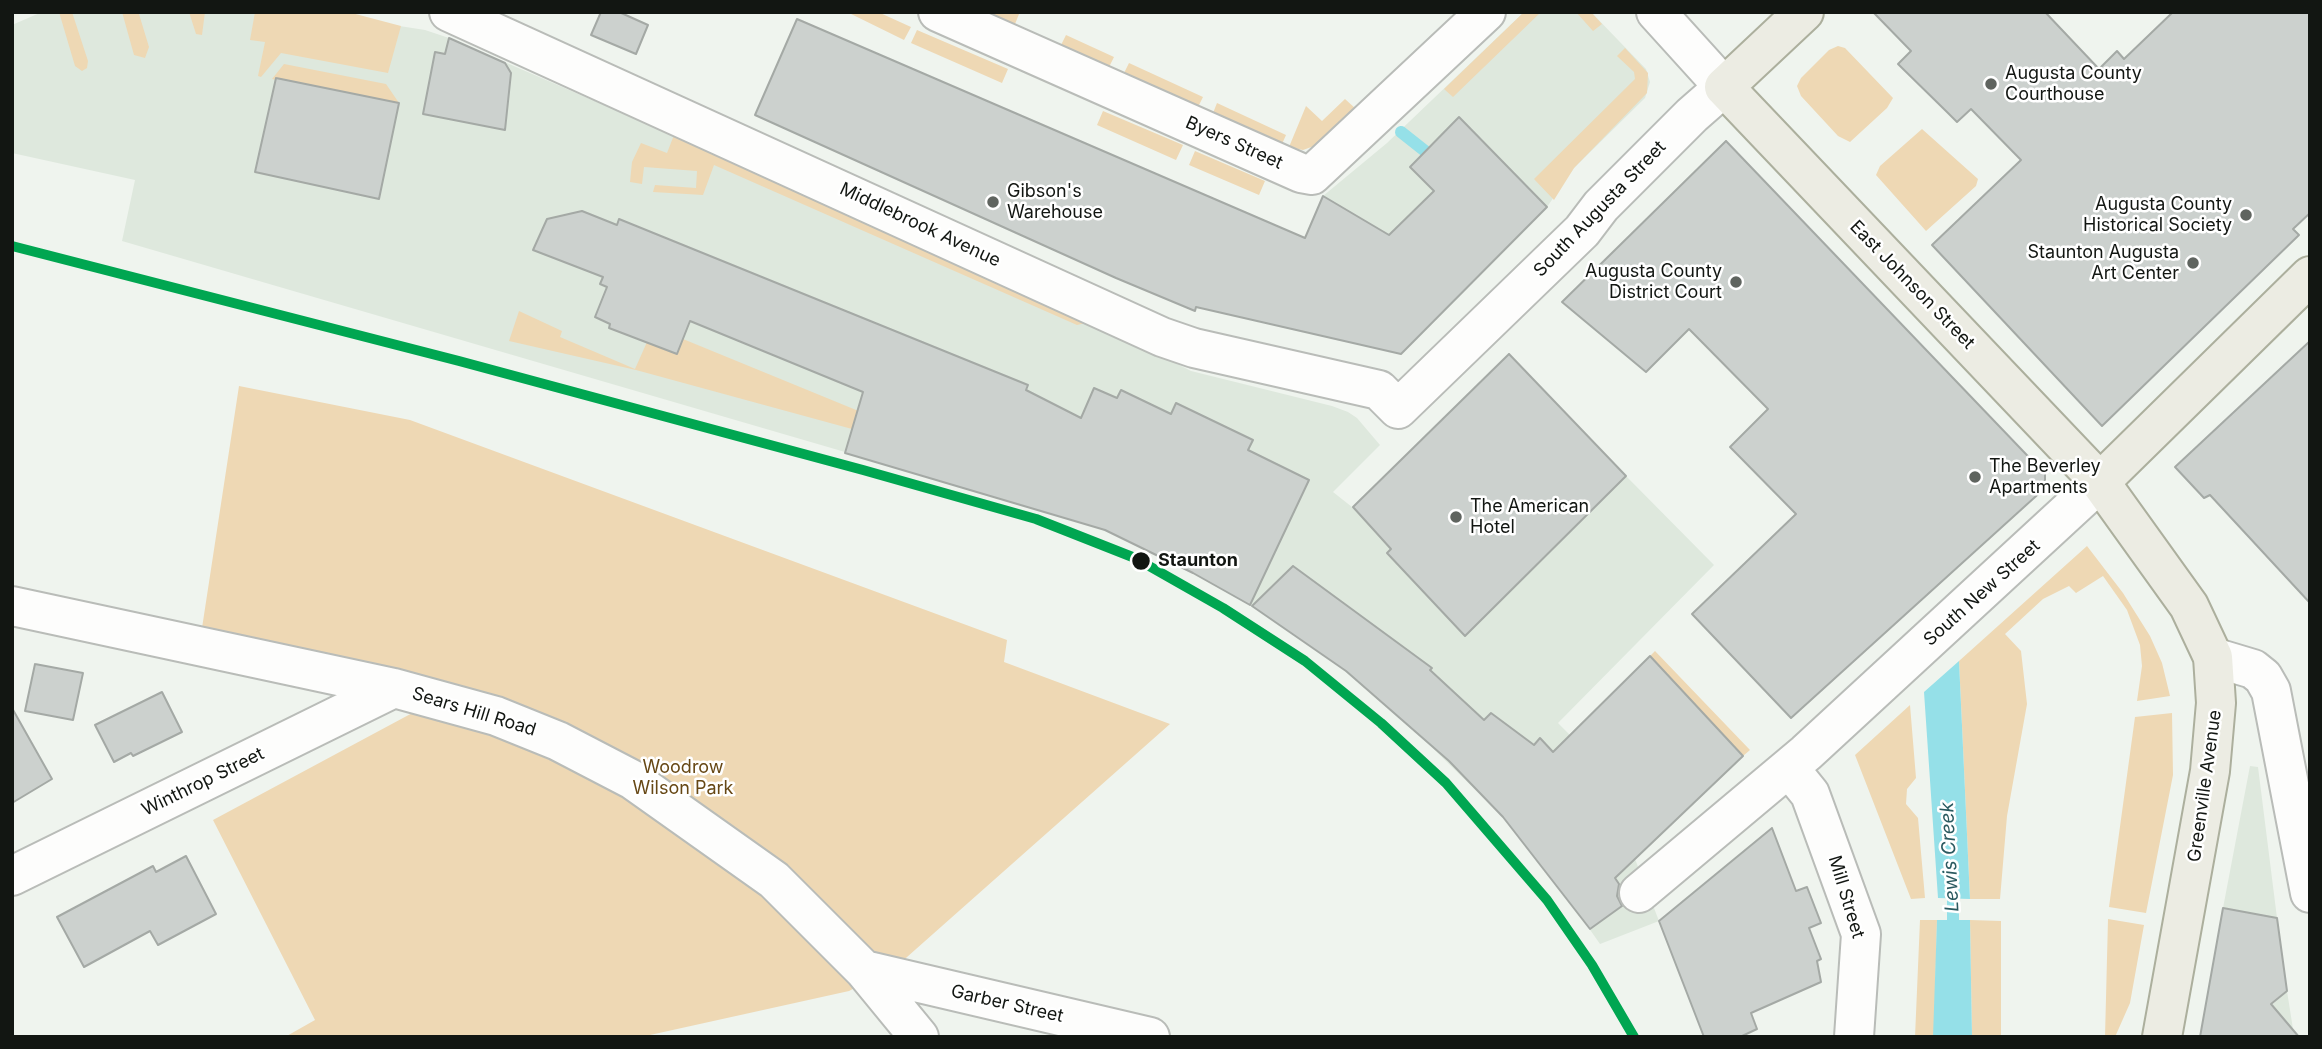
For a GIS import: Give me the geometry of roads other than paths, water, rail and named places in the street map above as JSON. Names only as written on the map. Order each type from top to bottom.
[{"type":"main road","name":"South Augusta Street","points":[[1724,87],[1804,12]]},
{"type":"main road","name":"East Johnson Street","points":[[1724,87],[2100,482]]},
{"type":"main road","name":"South New Street","points":[[2100,482],[2310,276]]},
{"type":"main road","name":"Greenville Avenue","points":[[2100,482],[2189,606],[2213,657],[2217,682],[2210,771],[2162,1037]]},
{"type":"street","name":"Middlebrook Avenue","points":[[449,12],[1154,333],[1194,348],[1379,390],[1398,409]]},
{"type":"street","name":"Byers Street","points":[[938,12],[1301,173],[1312,175],[1486,12]]},
{"type":"street","points":[[1656,12],[1724,87]]},
{"type":"street","name":"South Augusta Street","points":[[1398,409],[1582,231],[1601,206],[1692,115],[1724,87]]},
{"type":"street","name":"South New Street","points":[[1639,893],[1789,768],[2100,482]]},
{"type":"street","name":"Sears Hill Road","points":[[12,606],[394,688],[528,727],[633,780],[774,880],[864,970],[919,1037]]},
{"type":"street","points":[[2213,657],[2253,669],[2263,677],[2271,691],[2310,893]]},
{"type":"street","name":"Winthrop Street","points":[[12,876],[394,688]]},
{"type":"street","name":"Mill Street","points":[[1789,768],[1811,794],[1860,934],[1854,1037]]},
{"type":"street","name":"Garber Street","points":[[864,970],[1150,1037]]},
{"type":"water","points":[[1959,661],[1970,899],[1938,898],[1924,692]]},
{"type":"water","points":[[1937,920],[1970,920],[1972,1037],[1933,1037]]},
{"type":"waterway","name":"Lewis Creek","points":[[1401,132],[1425,151]]},
{"type":"waterway","name":"Lewis Creek","points":[[1953,884],[1953,935]]},
{"type":"place","name":"Augusta County Courthouse","points":[[1991,84]]},
{"type":"place","name":"Gibson's Warehouse","points":[[993,202]]},
{"type":"place","name":"Augusta County Historical Society","points":[[2246,215]]},
{"type":"place","name":"Staunton Augusta Art Center","points":[[2193,263]]},
{"type":"place","name":"Augusta County District Court","points":[[1736,282]]},
{"type":"place","name":"The Beverley Apartments","points":[[1975,477]]},
{"type":"place","name":"The American Hotel","points":[[1456,517]]},
{"type":"place","name":"Staunton","points":[[1141,561]]},
{"type":"park label","name":"Woodrow Wilson Park","points":[[683,778]]}]
